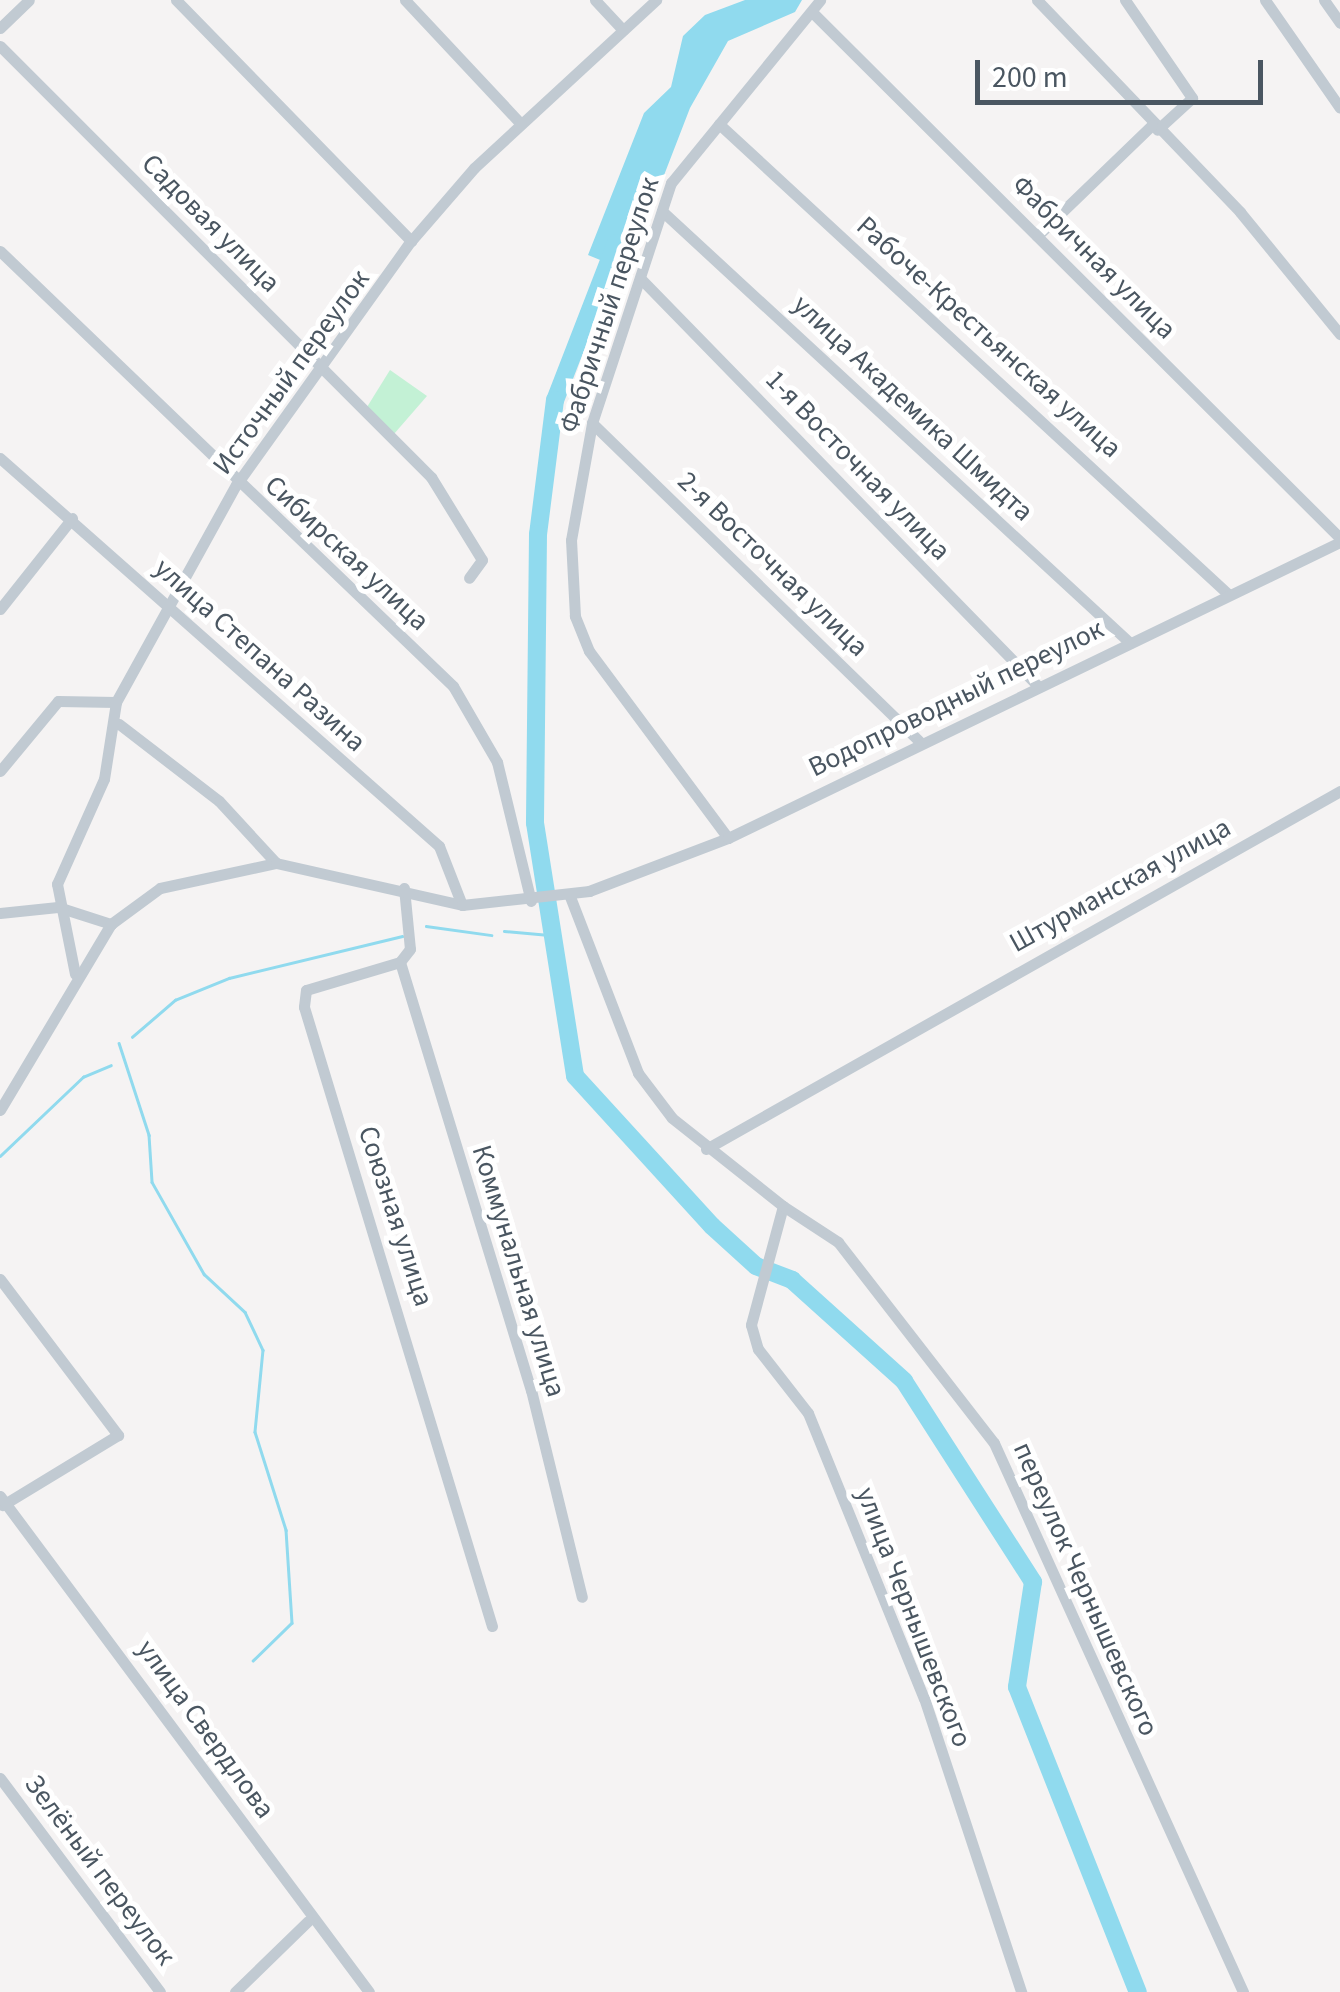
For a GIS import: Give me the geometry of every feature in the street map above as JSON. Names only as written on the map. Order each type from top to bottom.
[{"type":"street","points":[[0,28],[29,0]]},
{"type":"street","points":[[176,0],[411,242]]},
{"type":"street","points":[[405,0],[520,122]]},
{"type":"street","points":[[596,0],[622,30]]},
{"type":"street","name":"Источный переулок","points":[[116,702],[236,485],[411,242],[520,122],[656,0]]},
{"type":"street","name":"Фабричный переулок","points":[[728,838],[589,651],[575,616],[571,540],[592,423],[671,183],[820,0]]},
{"type":"street","points":[[1037,0],[1339,330]]},
{"type":"street","points":[[1037,236],[1192,98],[1125,0]]},
{"type":"street","points":[[1265,0],[1340,108]]},
{"type":"street","points":[[1324,0],[1340,23]]},
{"type":"street","name":"Фабричная улица","points":[[812,12],[1340,540]]},
{"type":"street","name":"Садовая улица","points":[[0,46],[456,508],[482,560],[470,578]]},
{"type":"street","name":"Рабоче-Крестьянская улица","points":[[719,124],[1227,591]]},
{"type":"street","name":"улица Академика Шмидта","points":[[662,211],[1130,642]]},
{"type":"street","name":"Сибирская улица","points":[[0,251],[236,485],[466,702],[502,776],[531,901]]},
{"type":"street","name":"1-я Восточная улица","points":[[642,280],[1037,685]]},
{"type":"street","name":"2-я Восточная улица","points":[[592,423],[919,741]]},
{"type":"street","name":"улица Степана Разина","points":[[0,458],[438,846],[462,906]]},
{"type":"street","points":[[0,608],[72,518]]},
{"type":"street","name":"Водопроводный переулок","points":[[462,906],[531,901],[589,891],[728,838],[1227,591],[1340,540]]},
{"type":"street","points":[[0,771],[58,701],[116,702],[119,724],[57,884],[58,907],[75,974]]},
{"type":"street","points":[[119,724],[219,801],[276,863]]},
{"type":"street","name":"Штурманская улица","points":[[706,1149],[1340,791]]},
{"type":"street","points":[[0,1110],[75,974],[111,924],[160,888],[276,863],[404,888],[462,906]]},
{"type":"street","points":[[400,962],[410,950],[404,888]]},
{"type":"street","name":"переулок Чернышевского","points":[[569,894],[638,1072],[706,1149],[838,1242],[994,1443],[1244,1992]]},
{"type":"street","points":[[0,913],[58,907],[111,924]]},
{"type":"street","name":"Коммунальная улица","points":[[400,962],[531,1390],[582,1597]]},
{"type":"street","name":"Союзная улица","points":[[400,962],[306,990],[304,1007],[492,1626]]},
{"type":"street","name":"улица Чернышевского","points":[[783,1206],[752,1325],[758,1349],[808,1413],[924,1698],[1021,1992]]},
{"type":"street","points":[[0,1278],[118,1436],[2,1502]]},
{"type":"street","name":"улица Свердлова","points":[[2,1502],[308,1920],[369,1992]]},
{"type":"street","name":"Зелёный переулок","points":[[0,1778],[160,1992]]},
{"type":"street","points":[[235,1992],[308,1920]]},
{"type":"green space","points":[[390,370],[427,396],[394,434],[367,407]]},
{"type":"water","points":[[745,0],[802,0],[795,12],[728,41],[690,108],[627,271],[588,255],[644,113],[671,87],[683,36],[705,15]]},
{"type":"waterway","points":[[616,243],[555,400],[538,534],[535,823],[575,1076],[712,1226],[756,1266],[792,1280],[904,1381],[1033,1582],[1017,1687],[1138,1992]]},
{"type":"waterway","points":[[426,926],[491,935]]},
{"type":"waterway","points":[[504,931],[549,935]]},
{"type":"waterway","points":[[132,1037],[175,1000],[229,978],[402,936]]},
{"type":"waterway","points":[[119,1043],[149,1135],[152,1182],[204,1274],[245,1312],[263,1350],[255,1432],[286,1530],[292,1623],[253,1661]]},
{"type":"waterway","points":[[0,1156],[83,1077],[111,1065]]}]
